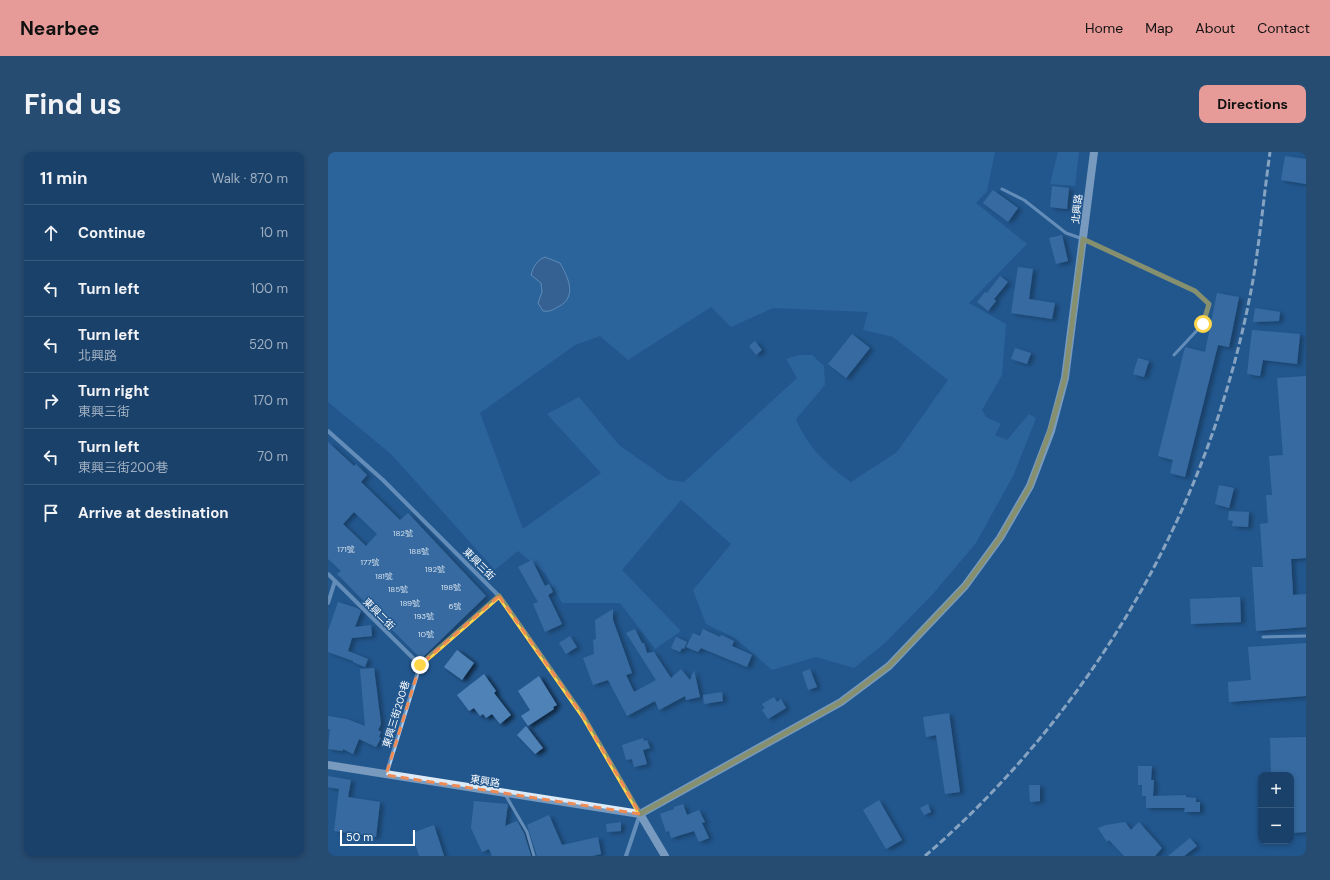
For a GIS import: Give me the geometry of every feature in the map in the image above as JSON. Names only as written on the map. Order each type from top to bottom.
[{"type":"street","name":"北興路","points":[[640,814],[841,702],[889,666],[965,586],[1000,538],[1030,486],[1050,431],[1065,378],[1094,152]]},
{"type":"street","name":"東興三街","points":[[328,431],[383,480],[499,596],[583,716],[640,814]]},
{"type":"street","name":"東興二街","points":[[328,574],[420,665]]},
{"type":"street","points":[[328,603],[335,581]]},
{"type":"street","points":[[420,665],[499,596]]},
{"type":"street","name":"東興三街200巷","points":[[386,776],[420,665]]},
{"type":"street","name":"東興路","points":[[328,765],[386,776],[640,814]]},
{"type":"street","points":[[626,856],[640,814]]},
{"type":"street","points":[[640,814],[666,856]]},
{"type":"lane","points":[[1002,189],[1024,200],[1066,234],[1083,239],[1195,291],[1209,304],[1203,324],[1174,355]]},
{"type":"lane","points":[[1263,637],[1306,636]]},
{"type":"lane","points":[[505,794],[527,832],[534,856]]},
{"type":"highlighted area","points":[[499,596],[583,716],[640,814],[386,775],[420,665]]},
{"type":"shaded area","points":[[328,152],[995,152],[987,191],[976,203],[1027,244],[969,303],[1006,324],[1002,375],[982,410],[986,417],[1001,424],[995,435],[1007,440],[1029,414],[1036,418],[1014,474],[976,543],[932,595],[885,643],[854,668],[816,657],[772,670],[735,638],[706,624],[693,590],[731,544],[681,500],[622,570],[681,631],[655,649],[620,603],[562,603],[545,573],[518,551],[495,570],[391,454],[328,402]],"holes":[[[711,307],[731,327],[773,308],[868,312],[863,330],[893,337],[948,380],[897,452],[851,482],[842,476],[819,455],[800,429],[796,419],[825,385],[824,366],[812,355],[800,355],[786,359],[797,378],[684,482],[669,480],[619,445],[579,397],[547,414],[601,473],[523,529],[480,413],[575,345],[600,336],[628,360]]]},
{"type":"shaded area","points":[[1058,152],[1079,152],[1075,186],[1050,184]]},
{"type":"shaded area","points":[[545,257],[560,263],[566,274],[570,286],[570,292],[564,303],[554,309],[543,311],[538,303],[542,292],[541,283],[531,275],[536,264]]},
{"type":"building","points":[[1285,156],[1306,159],[1306,184],[1281,180]]},
{"type":"building","points":[[1052,186],[1069,188],[1067,209],[1050,207]]},
{"type":"building","points":[[993,190],[1018,208],[1008,222],[983,203]]},
{"type":"building","points":[[1062,235],[1068,261],[1056,264],[1049,238]]},
{"type":"building","points":[[1018,267],[1033,269],[1029,299],[1055,303],[1052,319],[1011,313]]},
{"type":"building","points":[[1000,276],[1008,282],[994,299],[996,301],[988,311],[977,302],[985,292],[987,293]]},
{"type":"building","points":[[1217,293],[1239,297],[1229,347],[1218,345],[1185,477],[1170,473],[1173,460],[1158,456],[1185,347],[1205,352]]},
{"type":"building","points":[[1255,308],[1280,312],[1279,321],[1253,322]]},
{"type":"building","points":[[1252,330],[1300,334],[1297,364],[1263,360],[1260,376],[1247,374]]},
{"type":"building","points":[[852,334],[870,348],[846,378],[828,364]]},
{"type":"building","points":[[755,341],[762,350],[756,355],[749,346]]},
{"type":"building","points":[[1015,348],[1031,353],[1027,364],[1011,359]]},
{"type":"building","points":[[1138,358],[1149,361],[1144,377],[1133,374]]},
{"type":"building","points":[[1306,376],[1306,558],[1291,559],[1293,595],[1306,594],[1306,627],[1256,631],[1252,567],[1263,567],[1260,524],[1268,523],[1266,495],[1272,495],[1269,456],[1283,455],[1277,378]]},
{"type":"building","points":[[328,442],[354,466],[356,464],[367,475],[361,482],[400,520],[408,513],[486,596],[421,659],[337,574],[341,571],[328,559]],"holes":[[[354,512],[377,534],[366,546],[343,524]]]},
{"type":"building","points":[[1219,485],[1234,488],[1229,508],[1215,504]]},
{"type":"building","points":[[1229,511],[1249,512],[1248,527],[1232,526],[1233,521],[1228,520]]},
{"type":"building","points":[[532,560],[545,586],[549,584],[553,592],[548,595],[562,624],[545,632],[533,604],[538,602],[518,567]]},
{"type":"building","points":[[1240,597],[1241,622],[1191,624],[1190,599]]},
{"type":"building","points":[[338,602],[357,608],[361,611],[355,627],[371,625],[372,636],[352,638],[348,651],[368,659],[365,667],[328,652],[328,631]]},
{"type":"building","points":[[613,609],[613,620],[632,673],[626,675],[634,692],[656,680],[626,633],[635,629],[642,643],[644,643],[647,653],[654,652],[671,678],[681,669],[690,680],[694,670],[700,697],[686,700],[685,696],[659,710],[655,701],[627,716],[608,680],[593,685],[583,658],[594,654],[593,640],[596,639],[595,620]]},
{"type":"building","points":[[703,629],[720,637],[721,635],[734,641],[732,646],[752,655],[747,667],[701,648],[698,652],[686,647],[693,633],[700,636]]},
{"type":"building","points":[[570,636],[577,647],[566,654],[559,643]]},
{"type":"building","points":[[676,637],[687,642],[684,649],[682,648],[680,652],[671,648]]},
{"type":"building","points":[[1306,643],[1306,696],[1229,702],[1228,682],[1251,680],[1248,647]]},
{"type":"building","points":[[457,650],[474,663],[462,680],[444,667]]},
{"type":"building","points":[[374,668],[381,724],[378,730],[381,732],[379,737],[381,738],[376,747],[359,739],[353,754],[343,749],[343,751],[328,749],[330,729],[328,729],[328,716],[347,719],[365,726],[360,669]]},
{"type":"building","points":[[810,669],[817,687],[808,690],[802,672]]},
{"type":"building","points":[[484,674],[496,691],[494,693],[511,715],[500,724],[492,714],[486,718],[483,714],[480,716],[474,708],[469,711],[457,695]]},
{"type":"building","points":[[539,676],[557,705],[553,707],[554,709],[528,726],[521,716],[530,710],[518,691]]},
{"type":"building","points":[[722,692],[723,701],[704,704],[703,695]]},
{"type":"building","points":[[774,697],[777,702],[781,699],[786,708],[768,719],[762,710],[765,708],[762,704]]},
{"type":"building","points":[[949,713],[960,792],[945,794],[936,735],[926,737],[923,717]]},
{"type":"building","points":[[526,726],[543,748],[535,754],[517,735]]},
{"type":"building","points":[[1306,737],[1306,832],[1294,833],[1294,772],[1271,772],[1270,738]]},
{"type":"building","points":[[643,738],[644,741],[647,740],[650,748],[643,750],[647,764],[634,767],[632,759],[626,760],[622,745]]},
{"type":"building","points":[[1138,766],[1152,766],[1151,780],[1154,780],[1153,796],[1186,795],[1186,797],[1196,798],[1196,802],[1200,802],[1200,812],[1184,812],[1185,808],[1146,808],[1146,796],[1142,796],[1142,785],[1138,785]]},
{"type":"building","points":[[328,776],[351,780],[348,797],[380,802],[376,837],[334,831],[339,789],[328,787]]},
{"type":"building","points":[[1029,785],[1040,785],[1040,801],[1030,802]]},
{"type":"building","points":[[879,800],[902,840],[886,849],[863,810]]},
{"type":"building","points":[[474,801],[508,804],[505,826],[517,821],[524,833],[531,856],[492,856],[489,849],[482,852],[471,828]]},
{"type":"building","points":[[683,804],[687,815],[699,810],[705,822],[702,823],[709,838],[699,842],[694,831],[671,838],[669,831],[666,832],[660,814]]},
{"type":"building","points":[[928,804],[931,812],[924,815],[920,808]]},
{"type":"building","points":[[549,815],[562,845],[598,837],[601,854],[592,856],[537,856],[527,825]]},
{"type":"building","points":[[621,822],[621,831],[607,832],[606,824]]},
{"type":"building","points":[[1125,822],[1131,830],[1139,822],[1162,848],[1155,856],[1124,856],[1109,840],[1107,842],[1098,828]]},
{"type":"building","points":[[434,825],[444,856],[419,856],[412,833]]},
{"type":"building","points":[[1190,838],[1197,846],[1184,856],[1168,856]]},
{"type":"railway","points":[[925,856],[987,798],[1043,735],[1093,668],[1138,596],[1177,521],[1209,443],[1234,363],[1253,280],[1270,152]]},
{"type":"route","points":[[420,665],[499,596],[583,716],[640,814],[841,702],[889,666],[965,586],[1000,538],[1030,486],[1050,431],[1065,378],[1083,239],[1195,291],[1209,304],[1203,324]]}]
